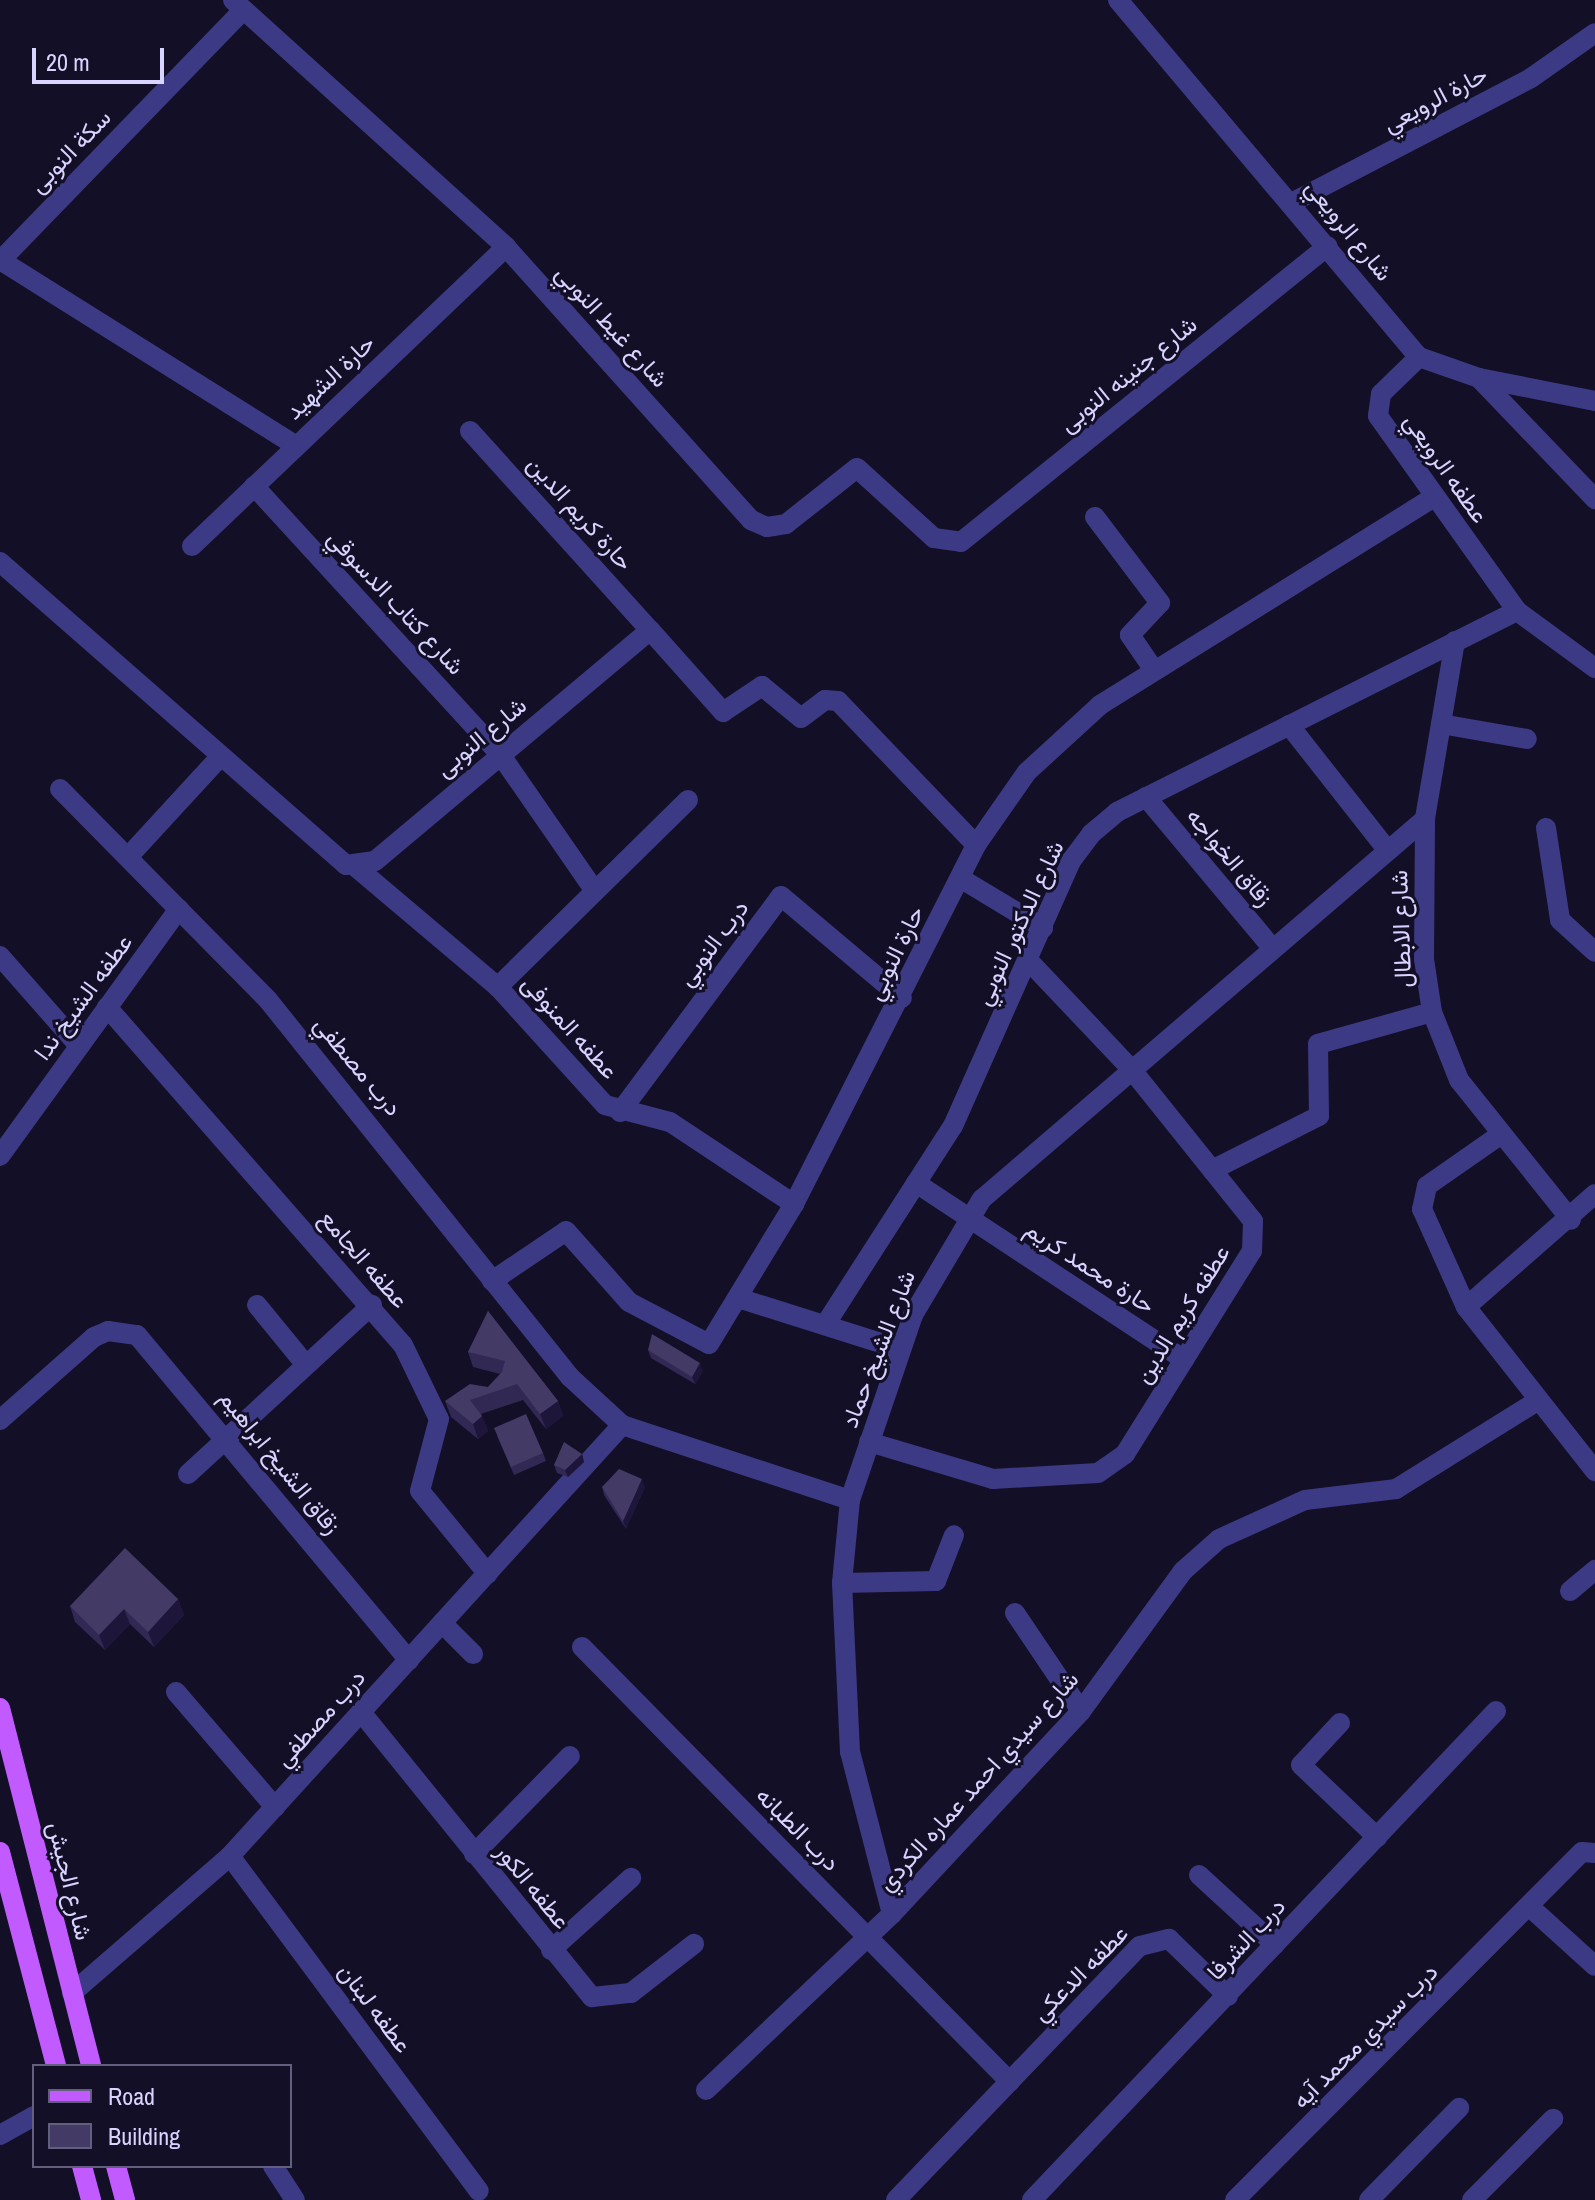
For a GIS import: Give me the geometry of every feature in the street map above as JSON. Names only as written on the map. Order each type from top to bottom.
[{"type":"main road","name":"شارع الجيش","points":[[0,1708],[90,2064]]},
{"type":"main road","points":[[0,1852],[55,2064]]},
{"type":"main road","points":[[83,2168],[91,2200]]},
{"type":"main road","points":[[117,2168],[125,2200]]},
{"type":"street","name":"شارع الرويعي","points":[[1118,0],[1293,202],[1419,357]]},
{"type":"street","name":"شارع غيط النوبي","points":[[238,5],[506,247],[751,520],[767,527],[786,524],[857,468],[934,538],[961,542]]},
{"type":"street","name":"سكة النوبى","points":[[0,260],[238,5]]},
{"type":"street","name":"حارة الرويعي","points":[[1293,202],[1531,78],[1595,33]]},
{"type":"street","name":"شارع جنينه النوبى","points":[[961,542],[1328,246]]},
{"type":"street","name":"حارة الشهيد","points":[[192,546],[506,247]]},
{"type":"street","points":[[0,260],[295,445]]},
{"type":"street","points":[[1419,357],[1479,378],[1595,401]]},
{"type":"street","name":"عطفه الرويعي","points":[[1419,357],[1376,405],[1433,498],[1517,611],[1595,668]]},
{"type":"street","points":[[1479,378],[1595,499]]},
{"type":"street","name":"حارة كريم الدين","points":[[470,431],[650,630]]},
{"type":"street","name":"شارع كتاب الدسوقي","points":[[254,486],[500,754],[594,890]]},
{"type":"street","name":"حارة النوبي","points":[[492,1281],[558,1230],[573,1237],[629,1302],[704,1345],[738,1298],[794,1204],[902,998],[976,845],[1062,737],[1154,670],[1433,498]]},
{"type":"street","points":[[1095,517],[1160,603],[1130,635],[1154,670]]},
{"type":"street","points":[[0,562],[221,756],[498,987]]},
{"type":"street","name":"شارع الدكتور النوبي","points":[[825,1325],[971,1092],[1043,928],[1091,834],[1146,797],[1517,611]]},
{"type":"street","points":[[650,630],[723,712],[762,686],[801,718],[825,700],[838,701],[976,845]]},
{"type":"street","name":"شارع النوبى","points":[[356,867],[375,861],[650,630]]},
{"type":"street","name":"شارع الابطال","points":[[1455,641],[1425,819],[1432,1012],[1459,1080],[1571,1220]]},
{"type":"street","points":[[1441,724],[1527,739]]},
{"type":"street","points":[[1289,725],[1388,851]]},
{"type":"street","points":[[128,857],[221,756]]},
{"type":"street","name":"درب مصطفي","points":[[60,789],[268,1000],[398,1153],[492,1281],[570,1377],[622,1425],[850,1500]]},
{"type":"street","name":"زقاق الخواجه","points":[[1146,797],[1273,949]]},
{"type":"street","name":"عطفه المنوفى","points":[[688,800],[498,987],[594,1094],[620,1112],[670,1122],[794,1204]]},
{"type":"street","name":"شارع الشيخ حماد","points":[[892,1914],[850,1752],[842,1583],[850,1500],[900,1349],[968,1219],[1133,1071],[1425,819]]},
{"type":"street","points":[[1546,828],[1560,920],[1595,952]]},
{"type":"street","points":[[960,878],[1043,928]]},
{"type":"street","name":"درب النوبي","points":[[620,1112],[781,896],[902,998]]},
{"type":"street","name":"عطفه الشيخ ندا","points":[[0,1156],[179,909]]},
{"type":"street","points":[[0,956],[79,1046]]},
{"type":"street","name":"عطفه كريم الدين","points":[[869,1442],[993,1479],[1098,1473],[1125,1454],[1257,1235],[1212,1170],[1133,1071],[1030,962]]},
{"type":"street","name":"عطفه الجامع","points":[[107,1007],[372,1305],[420,1373],[439,1419],[420,1491],[488,1574]]},
{"type":"street","points":[[1212,1170],[1319,1116],[1318,1044],[1432,1012]]},
{"type":"street","points":[[1500,1135],[1421,1196],[1466,1307],[1595,1471]]},
{"type":"street","name":"حارة محمد كريم","points":[[916,1183],[1184,1360]]},
{"type":"street","points":[[1466,1307],[1571,1220],[1595,1194]]},
{"type":"street","points":[[738,1298],[900,1349]]},
{"type":"street","points":[[257,1305],[306,1365]]},
{"type":"street","points":[[188,1474],[372,1305]]},
{"type":"street","name":"زقاق الشيخ ابراهيم","points":[[0,1420],[94,1337],[108,1331],[137,1335],[226,1437],[409,1660]]},
{"type":"street","name":"شارع سيدي احمد عماره الكردي","points":[[706,2090],[892,1914],[1081,1711],[1183,1571],[1219,1539],[1305,1500],[1396,1489],[1539,1400]]},
{"type":"street","name":"درب مصطفي","points":[[72,1993],[230,1856],[622,1425]]},
{"type":"street","points":[[842,1583],[936,1581],[954,1535]]},
{"type":"street","points":[[1570,1591],[1595,1570]]},
{"type":"street","points":[[1015,1613],[1081,1711]]},
{"type":"street","points":[[442,1623],[473,1654]]},
{"type":"street","name":"درب الطبانه","points":[[582,1647],[1010,2082]]},
{"type":"street","points":[[176,1692],[275,1807]]},
{"type":"street","name":"درب الشرفا","points":[[1032,2200],[1496,1711]]},
{"type":"street","name":"عطفه الكور","points":[[361,1712],[592,1997],[612,2000],[694,1944]]},
{"type":"street","points":[[1340,1723],[1301,1765],[1377,1837]]},
{"type":"street","points":[[474,1854],[570,1756]]},
{"type":"street","name":"درب سيدي محمد آيه","points":[[1235,2200],[1531,1908],[1582,1852],[1595,1853]]},
{"type":"street","name":"عطفه لبنان","points":[[230,1856],[479,2191]]},
{"type":"street","points":[[1199,1875],[1275,1945]]},
{"type":"street","points":[[551,1950],[631,1878]]},
{"type":"street","points":[[1531,1908],[1595,1966]]},
{"type":"street","name":"عطفه الدعكي","points":[[1010,2082],[1153,1938],[1181,1947],[1228,1996]]},
{"type":"street","points":[[896,2200],[1010,2082]]},
{"type":"street","points":[[1369,2200],[1459,2108]]},
{"type":"street","points":[[0,2135],[32,2117]]},
{"type":"street","points":[[1472,2200],[1553,2119]]},
{"type":"street","points":[[274,2168],[295,2200]]},
{"type":"building","points":[[488,1311],[558,1401],[540,1414],[517,1384],[470,1400],[482,1416],[473,1424],[445,1401],[470,1384],[488,1387],[502,1372],[505,1361],[468,1352]]},
{"type":"building","points":[[652,1334],[700,1363],[692,1377],[648,1350]]},
{"type":"building","points":[[526,1414],[543,1453],[511,1467],[494,1428]]},
{"type":"building","points":[[564,1442],[582,1454],[565,1470],[554,1465]]},
{"type":"building","points":[[619,1469],[642,1479],[623,1521],[602,1487]]},
{"type":"building","points":[[125,1548],[178,1599],[148,1632],[124,1609],[99,1635],[70,1606]]}]
